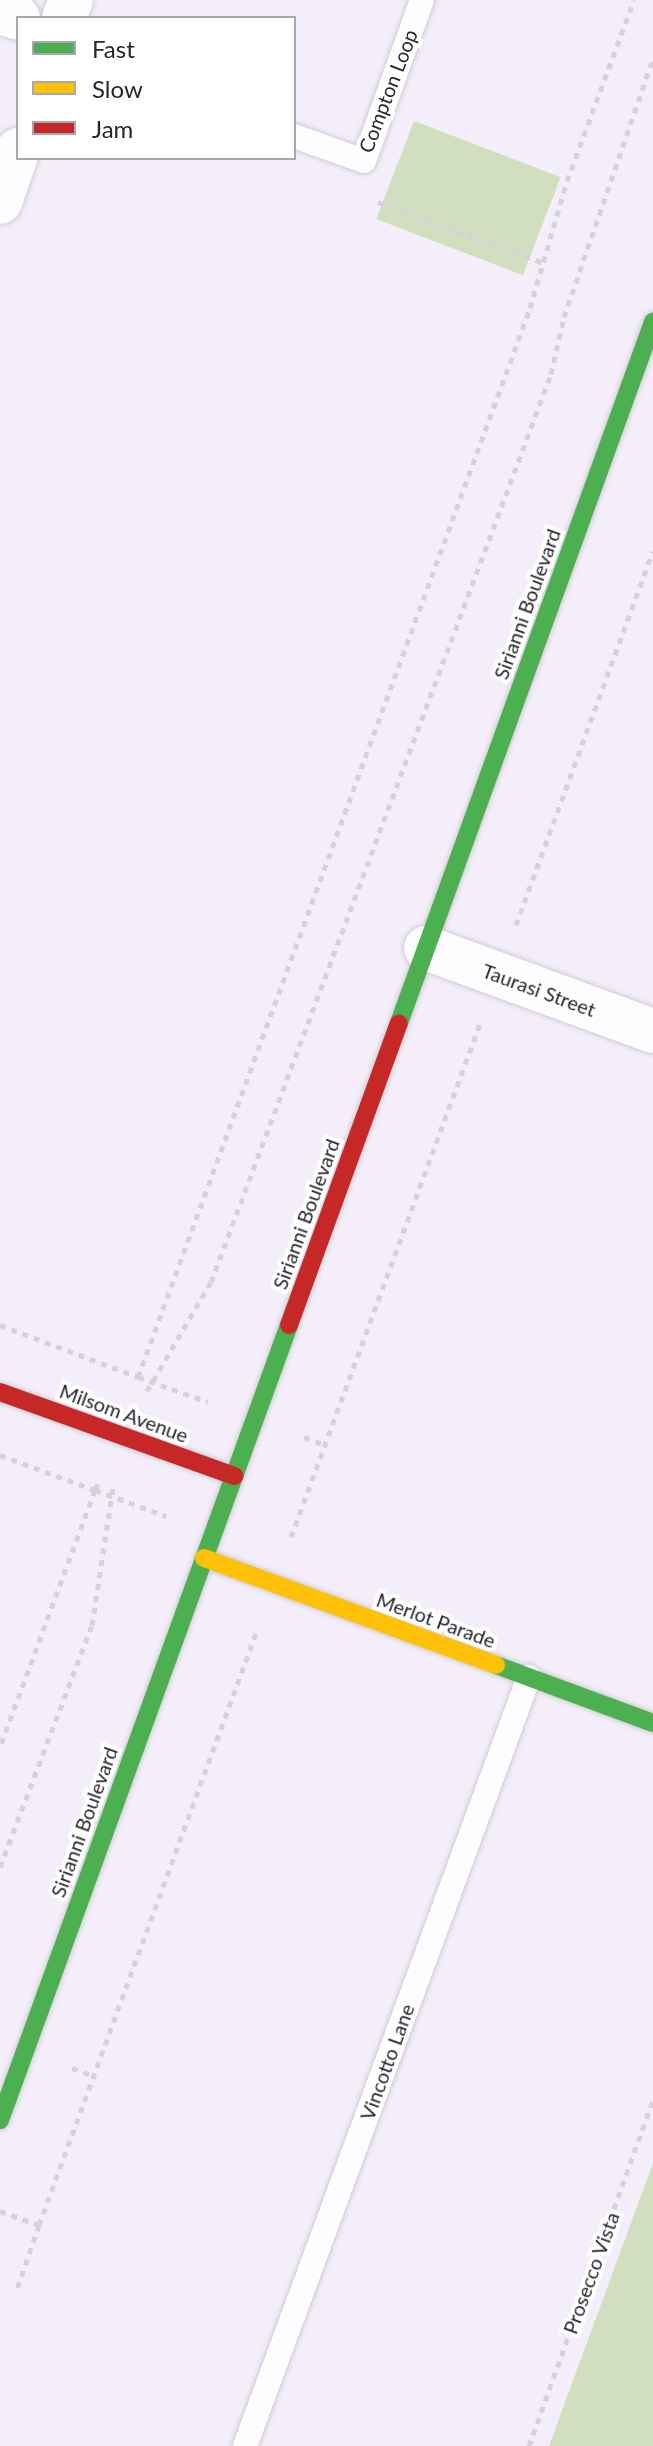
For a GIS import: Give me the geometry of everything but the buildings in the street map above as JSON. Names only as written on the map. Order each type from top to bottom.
[{"type":"street","points":[[0,202],[16,156]]},
{"type":"street","name":"Sirianni Boulevard","points":[[0,2120],[653,322]]},
{"type":"street","name":"Taurasi Street","points":[[426,948],[653,1031]]},
{"type":"street","name":"Milsom Avenue","points":[[0,1392],[234,1476]]},
{"type":"street","name":"Merlot Parade","points":[[204,1558],[653,1723]]},
{"type":"lane","name":"Compton Loop","points":[[296,137],[364,161],[422,0]]},
{"type":"lane","name":"Vincotto Lane","points":[[245,2446],[529,1677]]},
{"type":"path","points":[[0,1325],[138,1377],[544,263],[567,181],[634,0]]},
{"type":"path","points":[[0,1867],[92,1625],[110,1495],[129,1438],[151,1381],[211,1282],[551,374],[564,317],[653,59]]},
{"type":"path","points":[[365,197],[544,263]]},
{"type":"path","points":[[16,2292],[653,551]]},
{"type":"path","points":[[0,1455],[95,1490],[0,1747]]},
{"type":"path","name":"Prosecco Vista","points":[[529,2446],[653,2100]]},
{"type":"path","points":[[0,2211],[39,2225]]},
{"type":"green space","points":[[414,121],[561,177],[523,275],[376,219]]},
{"type":"green space","points":[[653,2163],[653,2446],[549,2446]]},
{"type":"traffic: fast","points":[[399,1023],[653,322]]},
{"type":"traffic: fast","points":[[0,2120],[289,1325]]},
{"type":"traffic: fast","points":[[496,1665],[653,1723]]},
{"type":"traffic: slow","points":[[204,1558],[496,1665]]},
{"type":"traffic: jam","points":[[289,1325],[399,1023]]},
{"type":"traffic: jam","points":[[0,1392],[234,1476]]}]
